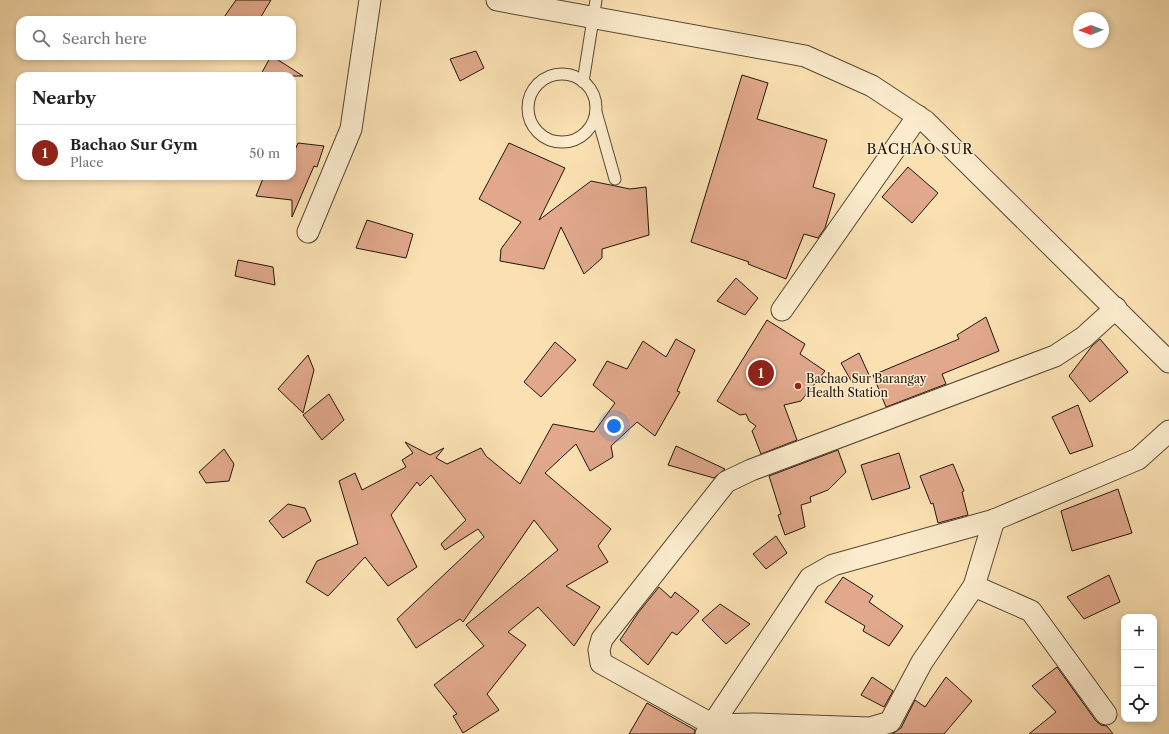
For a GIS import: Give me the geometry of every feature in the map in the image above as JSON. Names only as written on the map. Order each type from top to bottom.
[{"type":"street","points":[[308,232],[351,129],[370,0]]},
{"type":"street","points":[[497,0],[595,9],[805,56],[872,86],[918,116],[1116,308],[1169,362]]},
{"type":"street","points":[[782,310],[918,116]]},
{"type":"street","points":[[994,520],[974,586],[922,662],[890,722],[870,728],[754,724],[709,730],[601,663],[599,650],[602,639],[726,482],[751,470],[1055,356],[1084,337],[1116,308]]},
{"type":"street","points":[[709,730],[810,578],[834,565],[994,520],[1138,459],[1169,430]]},
{"type":"street","points":[[974,586],[1031,612],[1106,714]]},
{"type":"lane","points":[[583,82],[595,9]]},
{"type":"lane","points":[[596,111],[593,122],[587,131],[578,138],[567,142],[556,142],[545,138],[537,131],[530,121],[528,110],[529,99],[534,88],[542,80],[552,76],[563,74],[574,76],[583,82],[591,90],[595,100],[596,111],[615,179]]},
{"type":"building","points":[[236,0],[271,0],[261,16],[225,16]]},
{"type":"building","points":[[476,51],[484,68],[460,81],[450,59]]},
{"type":"building","points":[[269,60],[278,60],[303,76],[296,76],[296,72],[262,72]]},
{"type":"building","points":[[742,75],[768,83],[757,119],[827,140],[813,187],[835,194],[825,228],[818,238],[804,234],[786,279],[748,264],[749,262],[691,242]]},
{"type":"building","points":[[298,143],[324,146],[317,167],[314,166],[292,217],[292,200],[256,196],[262,180],[296,180],[296,148]]},
{"type":"building","points":[[509,143],[565,168],[539,220],[591,181],[630,189],[646,187],[649,235],[602,249],[602,258],[584,274],[561,227],[544,269],[500,261],[501,249],[521,222],[479,199]]},
{"type":"building","points":[[908,167],[938,193],[912,223],[882,197]]},
{"type":"building","points":[[367,220],[413,234],[406,258],[356,248]]},
{"type":"building","points":[[238,260],[273,267],[275,285],[235,276]]},
{"type":"building","points":[[736,278],[758,298],[745,315],[717,301]]},
{"type":"building","points":[[986,317],[999,351],[942,374],[946,384],[886,407],[873,375],[959,339],[957,335]]},
{"type":"building","points":[[767,320],[805,344],[800,354],[825,371],[801,401],[784,405],[797,440],[761,454],[752,431],[756,426],[749,421],[746,414],[740,415],[717,401]]},
{"type":"building","points":[[676,339],[695,350],[677,391],[680,392],[655,436],[637,422],[611,446],[613,457],[590,471],[576,444],[545,473],[611,529],[598,546],[608,562],[566,586],[600,607],[574,646],[538,607],[508,632],[526,645],[487,694],[499,710],[463,733],[453,716],[457,714],[434,685],[484,646],[466,625],[558,550],[534,520],[463,622],[460,619],[416,648],[397,619],[484,537],[478,529],[445,550],[441,544],[466,520],[431,475],[420,486],[417,482],[391,515],[417,567],[388,586],[365,557],[328,596],[306,582],[317,561],[358,544],[339,481],[355,473],[362,490],[406,467],[402,460],[413,453],[405,442],[430,455],[444,448],[436,458],[447,464],[481,448],[486,456],[520,484],[553,424],[594,432],[615,403],[593,385],[607,361],[627,369],[643,341],[666,357]]},
{"type":"building","points":[[1100,339],[1128,372],[1090,402],[1069,376],[1092,346]]},
{"type":"building","points":[[555,342],[576,360],[541,397],[524,382]]},
{"type":"building","points":[[859,353],[870,377],[853,384],[841,363]]},
{"type":"building","points":[[308,355],[314,370],[303,413],[278,389]]},
{"type":"building","points":[[329,394],[344,420],[322,440],[303,415]]},
{"type":"building","points":[[1078,405],[1093,446],[1070,454],[1052,417]]},
{"type":"building","points":[[676,446],[725,469],[714,478],[668,465]]},
{"type":"building","points":[[224,449],[234,464],[229,481],[206,483],[199,472]]},
{"type":"building","points":[[838,450],[846,472],[828,490],[810,497],[811,502],[801,505],[805,527],[785,535],[778,515],[781,514],[769,476]]},
{"type":"building","points":[[899,453],[910,488],[872,500],[861,465]]},
{"type":"building","points":[[953,464],[964,491],[962,492],[968,515],[938,523],[933,503],[931,504],[920,476]]},
{"type":"building","points":[[1118,489],[1132,533],[1072,551],[1061,511]]},
{"type":"building","points":[[288,504],[305,508],[311,521],[283,538],[269,521]]},
{"type":"building","points":[[776,536],[787,553],[766,569],[753,554]]},
{"type":"building","points":[[1109,575],[1120,602],[1084,619],[1067,597]]},
{"type":"building","points":[[843,577],[873,596],[869,602],[903,626],[889,646],[863,631],[865,626],[825,602]]},
{"type":"building","points":[[659,587],[671,598],[675,592],[699,611],[677,635],[672,632],[648,665],[620,640],[638,613]]},
{"type":"building","points":[[720,604],[750,624],[726,644],[702,620]]},
{"type":"building","points":[[1057,667],[1096,721],[1101,725],[1107,726],[1113,734],[1029,734],[1056,712],[1032,686]]},
{"type":"building","points":[[872,677],[893,691],[884,707],[861,695]]},
{"type":"building","points":[[946,677],[972,701],[944,734],[892,734],[901,728],[915,700],[925,707]]},
{"type":"building","points":[[647,703],[695,730],[694,734],[629,734]]},
{"type":"place","name":"Bachao Sur Gym","points":[[761,373]]},
{"type":"place","name":"Bachao Sur Barangay Health Station","points":[[798,386]]},
{"type":"district","name":"BACHAO SUR","points":[[920,149]]}]
